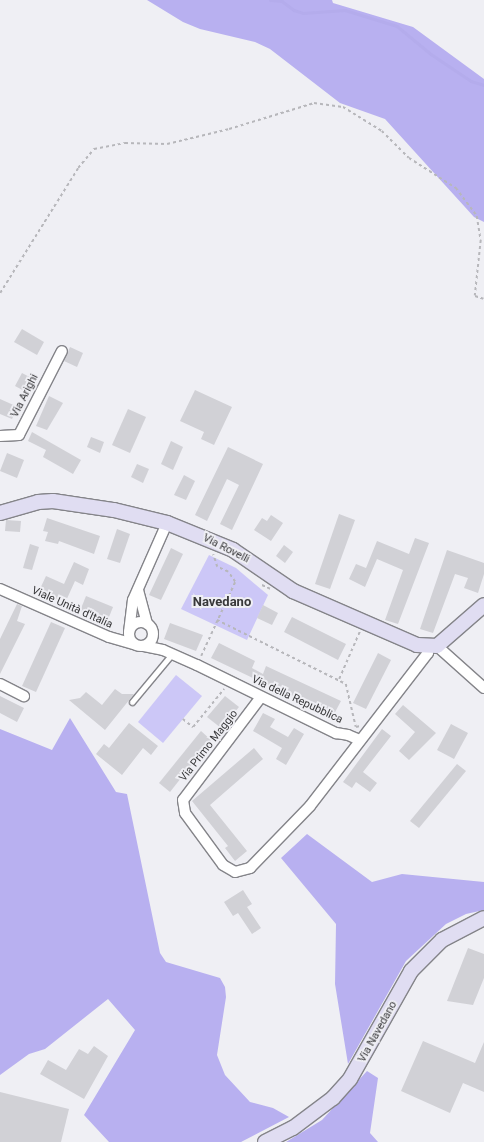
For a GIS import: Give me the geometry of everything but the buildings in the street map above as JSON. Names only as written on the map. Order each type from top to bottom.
[{"type":"street","name":"Via Arighi","points":[[0,436],[19,435],[62,351]]},
{"type":"street","name":"Via Rovelli","points":[[0,513],[38,502],[53,501],[114,510],[166,524],[233,550],[293,591],[417,645],[433,646],[484,688]]},
{"type":"street","points":[[153,636],[139,645],[129,636],[129,632],[133,600],[166,524]]},
{"type":"street","points":[[138,588],[138,596],[147,624],[153,636],[167,652]]},
{"type":"street","name":"Viale Unità d'Italia","points":[[0,589],[109,637],[167,652]]},
{"type":"street","points":[[360,740],[433,646],[484,605]]},
{"type":"street","points":[[129,632],[134,624],[147,624]]},
{"type":"street","name":"Via della Repubblica","points":[[167,652],[197,665],[336,733],[360,740]]},
{"type":"street","points":[[0,684],[24,696]]},
{"type":"street","name":"Via Primo Maggio","points":[[261,697],[187,791],[182,807],[222,865],[235,872],[250,868],[310,806],[360,740]]},
{"type":"street","name":"Via Navedano","points":[[265,1142],[293,1128],[333,1098],[350,1079],[416,965],[442,940],[484,918]]},
{"type":"lane","points":[[132,702],[167,652]]},
{"type":"path","points":[[0,292],[78,168],[94,149],[125,143],[167,144],[229,129],[314,103],[343,107],[382,132],[409,158],[456,188],[477,216],[481,240],[475,296],[484,299]]},
{"type":"path","points":[[197,665],[235,582],[228,572],[217,567],[212,552],[218,556]]},
{"type":"path","points":[[256,580],[268,590],[276,588]]},
{"type":"path","points":[[217,620],[346,684],[356,727],[362,725]]},
{"type":"path","points":[[338,680],[362,626]]},
{"type":"path","points":[[183,719],[193,727],[230,681]]},
{"type":"shaded area","points":[[147,0],[332,0],[333,3],[413,27],[484,79],[484,222],[474,217],[385,119],[340,103],[270,49],[255,42],[200,29],[183,22]]},
{"type":"shaded area","points":[[209,555],[236,568],[268,595],[247,640],[181,609]]},
{"type":"shaded area","points":[[176,675],[202,696],[163,743],[138,722]]},
{"type":"shaded area","points":[[70,718],[116,792],[127,794],[160,953],[166,962],[220,978],[225,987],[226,997],[217,1055],[225,1075],[250,1102],[273,1108],[289,1117],[241,1142],[109,1142],[84,1115],[135,1030],[108,999],[45,1049],[29,1054],[0,1075],[0,729],[52,750]]},
{"type":"shaded area","points":[[307,834],[372,882],[402,874],[484,882],[484,910],[466,914],[446,924],[406,961],[348,1064],[335,984],[336,924],[281,858]]},
{"type":"shaded area","points":[[367,1071],[378,1078],[370,1133],[378,1142],[286,1142],[322,1120]]},
{"type":"waterway","points":[[270,0],[282,1],[294,10],[303,13],[345,10],[397,26],[431,54],[471,81],[484,85]]},
{"type":"district","name":"Navedano","points":[[222,602]]}]
